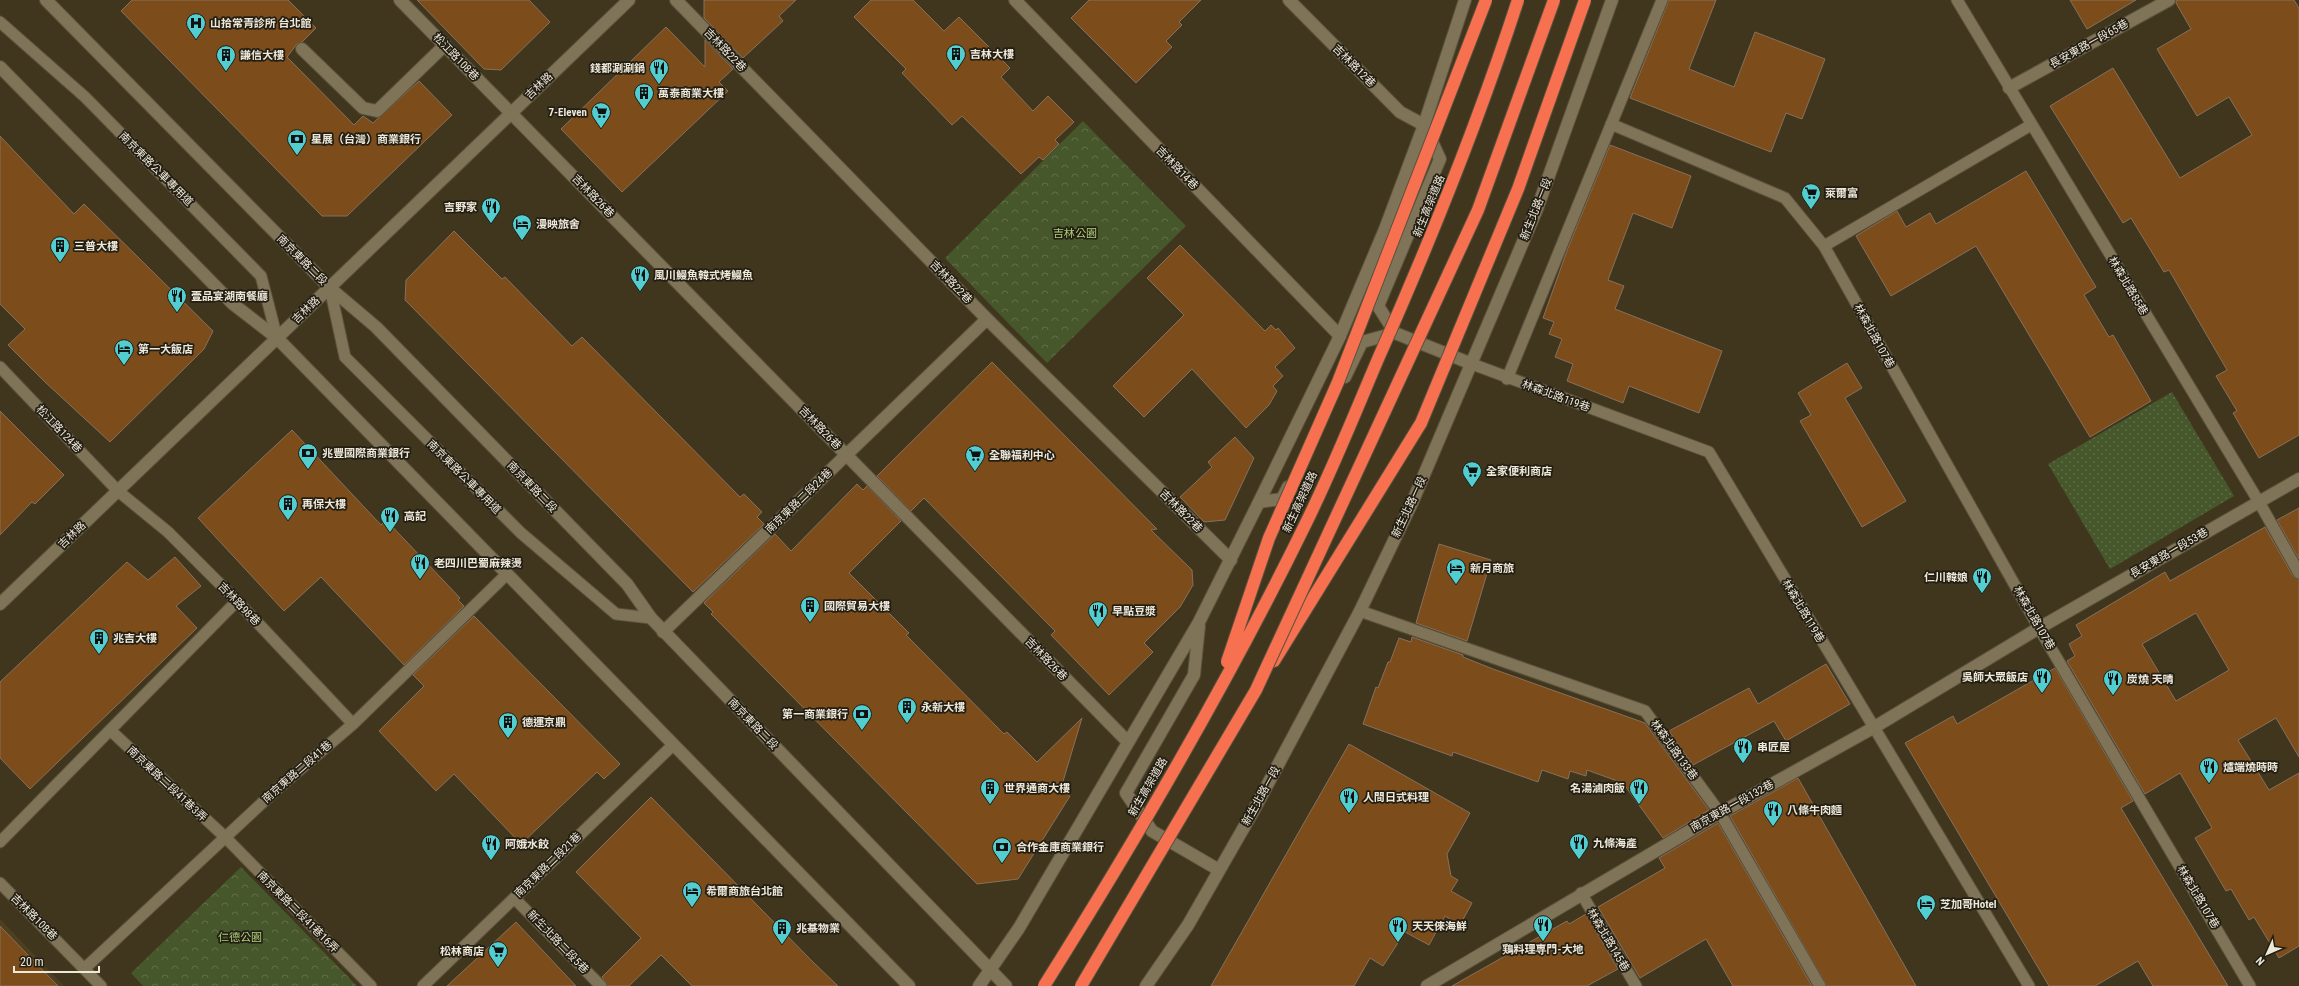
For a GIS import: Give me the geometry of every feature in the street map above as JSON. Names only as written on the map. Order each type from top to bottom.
[{"type":"highway","points":[[1217,692],[1269,538],[1338,382],[1486,0]]},
{"type":"highway","name":"新生高架道路","points":[[1044,986],[1110,881],[1217,692],[1270,595],[1308,517],[1415,276],[1464,154],[1518,0]]},
{"type":"highway","points":[[1256,690],[1478,210],[1554,0]]},
{"type":"highway","points":[[1081,986],[1256,690],[1421,423],[1518,189],[1585,0]]},
{"type":"street","name":"南京東路二段","points":[[46,0],[330,288],[376,327],[628,584],[651,618],[664,632],[1006,986]]},
{"type":"street","name":"松江路108巷","points":[[400,0],[511,113]]},
{"type":"street","name":"吉林路","points":[[0,604],[629,0]]},
{"type":"street","name":"吉林路22巷","points":[[676,0],[987,319],[1231,560]]},
{"type":"street","name":"吉林路14巷","points":[[1015,0],[1340,336]]},
{"type":"street","name":"吉林路12巷","points":[[1289,0],[1400,112],[1424,125]]},
{"type":"street","points":[[979,986],[1019,928],[1199,622],[1231,560],[1340,336],[1385,229],[1424,125],[1465,0]]},
{"type":"street","name":"新生北路一段","points":[[1146,986],[1188,926],[1219,870],[1360,611],[1412,503],[1537,209],[1612,0]]},
{"type":"street","name":"長安東路一段65巷","points":[[2009,88],[2169,0]]},
{"type":"street","points":[[302,50],[363,108],[377,111],[445,45]]},
{"type":"street","points":[[0,67],[233,304],[276,338],[909,986]]},
{"type":"street","name":"吉林路26巷","points":[[511,113],[1128,742]]},
{"type":"street","points":[[1424,125],[1440,159],[1378,306],[1395,333],[1472,364]]},
{"type":"street","name":"南京東路二段24巷","points":[[664,632],[987,319]]},
{"type":"street","points":[[1259,502],[1282,499],[1362,342],[1395,333]]},
{"type":"street","name":"長安東路一段53巷","points":[[2039,628],[2299,479]]},
{"type":"street","points":[[1199,622],[1194,675],[1126,793],[1152,831],[1219,870]]},
{"type":"street","name":"南京東路一段132巷","points":[[1431,985],[1581,894],[1720,813],[1873,728],[2039,628]]},
{"type":"lane","points":[[1507,379],[1662,0]]},
{"type":"lane","name":"林森北路85巷","points":[[1957,0],[2259,502],[2299,573]]},
{"type":"lane","name":"南京東路公車專用道","points":[[0,22],[85,97],[261,276],[276,338]]},
{"type":"lane","name":"林森北路107巷","points":[[1611,124],[1785,198],[1824,246],[2039,628],[2250,986]]},
{"type":"lane","points":[[1824,246],[2031,125]]},
{"type":"lane","name":"南京東路公車專用道","points":[[330,288],[345,357],[520,533],[616,614],[651,618]]},
{"type":"lane","name":"林森北路119巷","points":[[1472,364],[1507,379],[1709,452],[2029,986]]},
{"type":"lane","name":"松江路124巷","points":[[0,367],[118,491]]},
{"type":"lane","name":"吉林路98巷","points":[[118,491],[168,532],[237,601],[353,724]]},
{"type":"lane","name":"南京東路二段41巷","points":[[85,968],[276,790],[353,724],[506,574]]},
{"type":"lane","points":[[0,842],[237,601]]},
{"type":"lane","name":"林森北路133巷","points":[[1360,611],[1645,711],[1720,813],[1820,986]]},
{"type":"lane","name":"南京東路二段41巷3弄","points":[[110,730],[225,838]]},
{"type":"lane","name":"南京東路二段21巷","points":[[423,986],[673,744]]},
{"type":"lane","name":"南京東路二段41巷16弄","points":[[225,838],[371,986]]},
{"type":"lane","name":"吉林路108巷","points":[[0,883],[102,986]]},
{"type":"lane","name":"林森北路145巷","points":[[1581,894],[1636,986]]},
{"type":"lane","name":"新生北路二段5巷","points":[[514,898],[601,986]]},
{"type":"shaded area","points":[[0,919],[64,986],[0,986]]},
{"type":"green space","name":"吉林公園","points":[[1083,121],[1186,226],[1047,363],[945,258]]},
{"type":"green space","points":[[2172,392],[2234,496],[2110,569],[2048,464]]},
{"type":"green space","name":"仁德公園","points":[[241,867],[357,986],[143,986],[131,973]]},
{"type":"building","points":[[132,0],[288,0],[316,28],[302,42],[297,44],[287,57],[354,125],[363,116],[373,123],[419,81],[452,115],[347,216],[322,216],[121,11]]},
{"type":"building","points":[[417,0],[529,0],[550,22],[501,70],[484,69]]},
{"type":"building","points":[[704,0],[796,0],[779,16],[783,21],[743,58],[704,18]]},
{"type":"building","points":[[871,0],[913,0],[944,31],[959,17],[1010,68],[1001,77],[1033,111],[1048,96],[1074,122],[1055,140],[1059,144],[1043,160],[1039,157],[1021,174],[962,116],[952,125],[902,73],[906,69],[854,17]]},
{"type":"building","points":[[1089,0],[1201,0],[1179,22],[1182,25],[1166,41],[1172,47],[1136,83],[1071,18]]},
{"type":"building","points":[[1669,0],[1716,0],[1689,69],[1734,87],[1755,32],[1825,59],[1802,119],[1786,113],[1771,152],[1630,98]]},
{"type":"building","points":[[2070,0],[2136,0],[2087,29]]},
{"type":"building","points":[[2176,0],[2294,0],[2299,8],[2299,435],[2259,458],[2233,413],[2237,411],[2216,376],[2227,370],[2169,270],[2164,272],[2131,218],[2123,223],[2050,106],[2113,68],[2180,178],[2252,135],[2229,97],[2197,116],[2157,49],[2191,29],[2176,3]]},
{"type":"building","name":"萬泰商業大樓","points":[[666,27],[705,67],[705,40],[733,69],[719,82],[728,91],[622,192],[561,129]]},
{"type":"building","points":[[0,136],[74,214],[84,204],[213,331],[204,349],[110,442],[45,382],[8,345],[25,329],[0,304]]},
{"type":"building","points":[[1610,145],[1691,176],[1672,228],[1633,213],[1608,280],[1624,286],[1615,309],[1722,351],[1699,413],[1629,386],[1623,403],[1567,381],[1573,364],[1555,357],[1562,339],[1549,334],[1554,322],[1543,318],[1568,248]]},
{"type":"building","points":[[2026,171],[2096,287],[2084,295],[2109,337],[2113,335],[2151,401],[2090,437],[1976,246],[1891,296],[1856,236],[1897,211],[1906,227],[1930,213],[1936,224]]},
{"type":"building","points":[[454,231],[502,279],[505,277],[572,346],[582,337],[740,497],[744,494],[762,512],[757,517],[764,524],[693,592],[405,300],[406,280]]},
{"type":"building","points":[[1180,245],[1265,331],[1271,325],[1276,330],[1278,328],[1295,348],[1275,367],[1283,376],[1273,386],[1277,391],[1269,405],[1246,428],[1192,369],[1144,417],[1113,386],[1184,315],[1147,278]]},
{"type":"building","points":[[992,362],[1157,529],[1151,530],[1192,570],[1193,585],[1180,607],[1144,643],[1153,652],[1109,695],[1051,635],[1055,631],[924,498],[911,511],[877,476]]},
{"type":"building","points":[[1847,363],[1862,388],[1845,398],[1906,501],[1862,527],[1800,421],[1811,415],[1798,393]]},
{"type":"building","points":[[0,411],[64,475],[35,504],[32,502],[0,535]]},
{"type":"building","name":"再保大樓","points":[[292,430],[381,525],[386,520],[460,598],[458,600],[464,606],[404,665],[321,577],[284,611],[198,518]]},
{"type":"building","points":[[1235,437],[1254,458],[1225,520],[1204,522],[1180,497],[1212,467],[1208,462]]},
{"type":"building","points":[[857,484],[863,490],[867,486],[901,521],[849,573],[909,633],[906,635],[1004,734],[1007,732],[1037,762],[1082,718],[1061,788],[1070,796],[1018,879],[977,884],[711,614],[713,612],[704,603],[775,534],[791,551]]},
{"type":"building","points":[[2299,508],[2299,559],[2277,520]]},
{"type":"building","points":[[2265,527],[2293,576],[2299,580],[2299,757],[2276,718],[2238,740],[2269,790],[2299,773],[2299,946],[2279,958],[2254,917],[2249,920],[2231,889],[2226,891],[2195,838],[2212,828],[2180,773],[2145,794],[2067,661],[2075,656],[2069,644],[2082,636],[2076,625],[2165,572],[2170,581]],"holes":[[[2196,613],[2229,670],[2176,701],[2142,644]]]},
{"type":"building","name":"新月商旅","points":[[1439,544],[1491,560],[1467,641],[1416,623]]},
{"type":"building","name":"兆吉大樓","points":[[175,557],[201,586],[176,606],[197,628],[30,789],[0,758],[0,682],[127,562],[148,580]]},
{"type":"building","name":"德運京鼎","points":[[474,616],[620,764],[604,779],[597,772],[521,844],[454,774],[436,791],[379,731],[424,686],[413,675]]},
{"type":"building","points":[[1412,637],[1463,655],[1463,657],[1493,669],[1645,723],[1709,810],[1663,838],[1623,783],[1587,770],[1586,776],[1570,771],[1568,779],[1542,770],[1538,782],[1453,752],[1452,756],[1363,724],[1376,687],[1378,688],[1399,638],[1411,642]]},
{"type":"building","points":[[1826,664],[1850,704],[1786,741],[1774,721],[1693,765],[1669,731],[1749,688],[1758,704]]},
{"type":"building","points":[[2055,668],[2133,801],[2121,808],[2228,986],[2153,986],[2138,961],[2095,986],[2049,986],[1905,743],[1953,716],[1957,724]]},
{"type":"building","points":[[1349,744],[1470,813],[1447,854],[1451,876],[1458,880],[1451,891],[1472,903],[1460,925],[1445,916],[1429,945],[1405,932],[1383,966],[1370,958],[1354,986],[1211,986]]},
{"type":"building","points":[[1798,778],[1916,986],[1827,986],[1730,816]]},
{"type":"building","points":[[651,797],[838,986],[692,986],[661,955],[629,986],[608,986],[602,977],[641,938],[576,872]]},
{"type":"building","points":[[1718,823],[1812,986],[1733,986],[1706,939],[1640,978],[1598,907],[1665,868],[1659,858]]},
{"type":"building","points":[[1586,914],[1618,969],[1587,986],[1452,986],[1567,921],[1569,924]]},
{"type":"building","points":[[516,922],[576,986],[447,986]]},
{"type":"building","points":[[0,926],[58,986],[0,986]]},
{"type":"place","name":"山拾常青診所 台北館","points":[[196,40]]},
{"type":"place","name":"吉林大樓","points":[[956,71]]},
{"type":"place","name":"謙信大樓","points":[[226,72]]},
{"type":"place","name":"錢都涮涮鍋","points":[[659,85]]},
{"type":"place","name":"萬泰商業大樓","points":[[644,110]]},
{"type":"place","name":"7-Eleven","points":[[601,129]]},
{"type":"place","name":"星展（台灣）商業銀行","points":[[297,156]]},
{"type":"place","name":"萊爾富","points":[[1811,210]]},
{"type":"place","name":"吉野家","points":[[491,224]]},
{"type":"place","name":"漫映旅舍","points":[[522,241]]},
{"type":"place","name":"三普大樓","points":[[60,263]]},
{"type":"place","name":"風川鰻魚韓式烤鰻魚","points":[[640,292]]},
{"type":"place","name":"壹品宴湖南餐廳","points":[[177,313]]},
{"type":"place","name":"第一大飯店","points":[[124,366]]},
{"type":"place","name":"兆豐國際商業銀行","points":[[308,470]]},
{"type":"place","name":"全聯福利中心","points":[[975,472]]},
{"type":"place","name":"全家便利商店","points":[[1472,488]]},
{"type":"place","name":"再保大樓","points":[[288,521]]},
{"type":"place","name":"高記","points":[[390,533]]},
{"type":"place","name":"老四川巴蜀麻辣燙","points":[[420,580]]},
{"type":"place","name":"新月商旅","points":[[1456,585]]},
{"type":"place","name":"仁川韓娘","points":[[1982,594]]},
{"type":"place","name":"國際貿易大樓","points":[[810,623]]},
{"type":"place","name":"早點豆漿","points":[[1098,628]]},
{"type":"place","name":"兆吉大樓","points":[[99,655]]},
{"type":"place","name":"吳師大眾飯店","points":[[2042,694]]},
{"type":"place","name":"炭燒 天晴","points":[[2113,696]]},
{"type":"place","name":"永新大樓","points":[[907,724]]},
{"type":"place","name":"第一商業銀行","points":[[862,731]]},
{"type":"place","name":"德運京鼎","points":[[508,739]]},
{"type":"place","name":"串匠屋","points":[[1743,764]]},
{"type":"place","name":"爐端燒時時","points":[[2209,784]]},
{"type":"place","name":"世界通商大樓","points":[[990,805]]},
{"type":"place","name":"名湯滷肉飯","points":[[1639,805]]},
{"type":"place","name":"人間日式料理","points":[[1349,814]]},
{"type":"place","name":"八條牛肉麵","points":[[1773,827]]},
{"type":"place","name":"九條海產","points":[[1579,860]]},
{"type":"place","name":"阿娥水餃","points":[[491,861]]},
{"type":"place","name":"合作金庫商業銀行","points":[[1002,864]]},
{"type":"place","name":"希爾商旅台北館","points":[[692,908]]},
{"type":"place","name":"芝加哥Hotel","points":[[1926,921]]},
{"type":"place","name":"鶏料理専門-大地","points":[[1543,942]]},
{"type":"place","name":"天天倈海鮮","points":[[1398,943]]},
{"type":"place","name":"兆基物業","points":[[782,945]]},
{"type":"place","name":"松林商店","points":[[498,968]]}]
